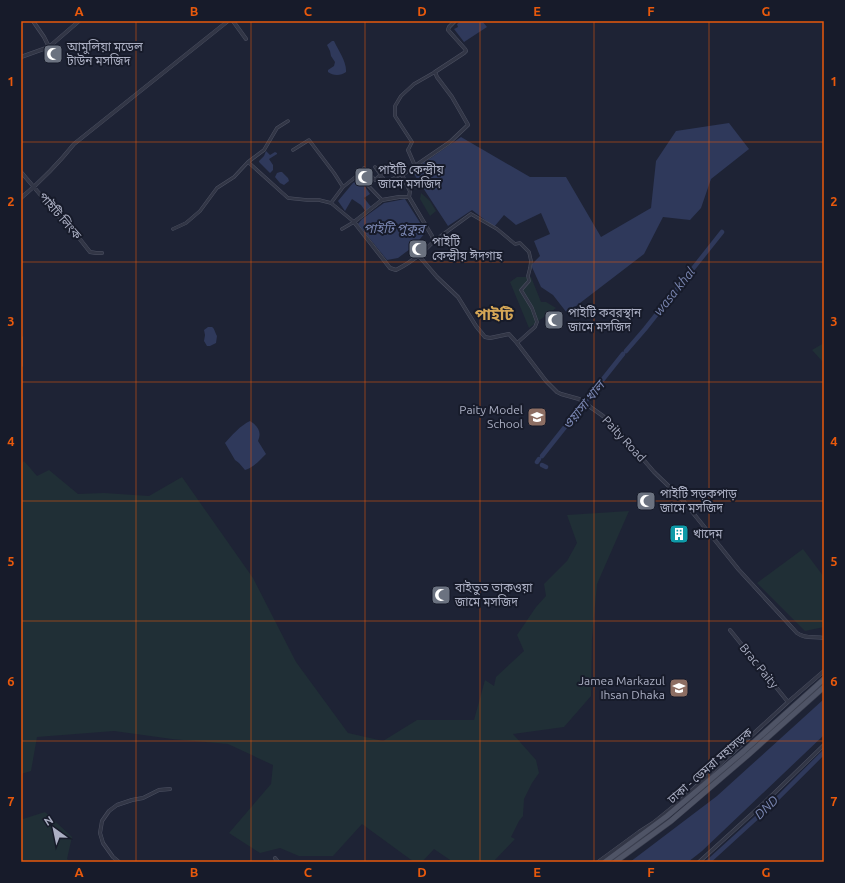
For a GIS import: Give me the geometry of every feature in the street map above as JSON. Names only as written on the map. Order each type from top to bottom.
[{"type":"main road","name":"ঢাকা - ডেমরা মহাসড়ক","points":[[605,862],[668,816],[744,751],[824,679]]},
{"type":"main road","name":"ঢাকা - ডেমরা মহাসড়ক","points":[[615,862],[671,821],[824,687]]},
{"type":"street","points":[[33,21],[49,47]]},
{"type":"street","points":[[21,57],[49,47],[79,21]]},
{"type":"street","points":[[21,198],[35,187],[64,157],[74,144],[228,21]]},
{"type":"street","points":[[233,21],[246,39]]},
{"type":"street","points":[[415,166],[408,150],[412,142],[395,116],[395,106],[401,96],[414,84],[464,54],[466,49],[448,30],[455,21]]},
{"type":"street","points":[[375,167],[386,182],[401,175],[450,142],[468,125],[452,97],[435,72]]},
{"type":"street","points":[[173,229],[186,223],[200,211],[217,188],[234,177],[248,162],[264,150],[278,128],[288,121]]},
{"type":"street","points":[[293,150],[309,140],[343,187]]},
{"type":"street","points":[[248,162],[288,198],[319,200],[331,203],[354,222],[390,268],[396,270],[420,256],[434,241],[471,214],[497,229],[515,244],[520,242],[529,252],[531,261],[528,276],[529,281],[521,290],[532,308],[538,322],[535,327],[517,343]]},
{"type":"street","points":[[391,162],[401,175],[410,191],[409,197],[434,241]]},
{"type":"street","points":[[331,203],[343,187],[364,168],[375,180],[381,174]]},
{"type":"street","name":"পাইটি লিংক","points":[[21,172],[90,252],[102,253]]},
{"type":"street","points":[[358,175],[382,200]]},
{"type":"street","points":[[342,229],[354,222],[382,200],[409,197]]},
{"type":"street","name":"Paity Road","points":[[420,256],[437,277],[458,297],[476,326],[485,337],[490,338],[508,334],[510,335],[546,381],[558,392],[579,399],[603,416],[619,431],[654,472],[681,498],[739,570],[797,633],[806,637],[812,636],[824,638]]},
{"type":"street","points":[[21,338],[21,365]]},
{"type":"street","name":"Brac Paity","points":[[730,630],[788,702]]},
{"type":"street","points":[[598,862],[679,802],[824,671]]},
{"type":"street","points":[[699,862],[824,746]]},
{"type":"street","points":[[119,862],[103,843],[100,832],[102,821],[117,805],[143,798],[159,790],[170,789]]},
{"type":"street","points":[[275,858],[278,862]]},
{"type":"shaded area","points":[[421,193],[430,201],[436,211],[430,216],[420,199]]},
{"type":"shaded area","points":[[517,277],[531,277],[541,302],[546,302],[556,308],[529,328],[510,282]]},
{"type":"shaded area","points":[[824,343],[824,359],[822,361],[812,350]]},
{"type":"shaded area","points":[[24,461],[37,476],[49,470],[78,494],[104,493],[149,496],[182,477],[253,578],[296,662],[348,733],[383,741],[417,720],[474,720],[485,680],[494,686],[496,677],[524,651],[517,635],[536,607],[546,596],[544,584],[567,561],[577,543],[567,515],[629,511],[597,584],[592,639],[591,696],[564,727],[513,734],[536,760],[539,773],[524,799],[523,816],[511,837],[515,839],[493,862],[453,862],[434,849],[422,862],[414,862],[362,824],[333,856],[299,856],[280,848],[260,853],[229,833],[271,784],[273,765],[228,744],[172,739],[114,731],[37,737],[31,771],[21,774],[21,464]]},
{"type":"shaded area","points":[[803,549],[824,577],[824,627],[805,631],[757,583]]},
{"type":"shaded area","points":[[45,812],[72,837],[67,859],[70,862],[21,862],[21,816],[23,819]]},
{"type":"water","points":[[461,21],[482,21],[487,27],[464,42],[454,29],[458,27],[457,24]]},
{"type":"water","points":[[334,41],[342,56],[346,68],[346,72],[339,75],[328,72],[328,70],[334,66],[335,62],[327,45]]},
{"type":"water","points":[[729,123],[749,149],[711,179],[701,208],[690,220],[663,217],[644,254],[567,313],[553,295],[541,287],[531,265],[540,256],[534,241],[550,234],[541,213],[516,225],[504,215],[494,227],[472,210],[448,226],[412,171],[461,137],[530,177],[566,177],[601,237],[651,208],[656,161],[676,131]]},
{"type":"water","points":[[266,151],[270,155],[275,152],[277,153],[269,159],[273,165],[273,170],[270,173],[259,162]]},
{"type":"water","points":[[280,172],[288,178],[289,181],[284,185],[275,177],[277,173]]},
{"type":"water","points":[[357,181],[362,182],[370,194],[364,198],[372,208],[366,212],[361,205],[352,199],[345,211],[338,201],[353,183]]},
{"type":"water","name":"পাইটি পুকুর","points":[[405,199],[426,232],[414,246],[398,258],[387,260],[358,224],[362,219],[384,203]]},
{"type":"water","points":[[208,327],[213,328],[217,336],[216,343],[210,346],[207,346],[204,341],[204,330]]},
{"type":"water","points":[[250,421],[255,425],[259,432],[260,435],[258,441],[266,454],[254,466],[245,470],[235,460],[225,443],[233,434]]},
{"type":"water","points":[[824,699],[824,735],[702,851],[688,862],[630,862],[717,796]]},
{"type":"waterway","name":"wasa khal","points":[[626,351],[722,232]]},
{"type":"waterway","name":"ওয়াসা খাল","points":[[542,456],[623,354]]},
{"type":"waterway","name":"wasa khal","points":[[542,465],[546,467]]},
{"type":"waterway","name":"DND","points":[[708,862],[775,801],[824,752]]},
{"type":"place","name":"আমুলিয়া মডেল টাউন মসজিদ","points":[[53,54]]},
{"type":"place","name":"পাইটি কেন্দ্রীয় জামে মসজিদ","points":[[364,177]]},
{"type":"place","name":"পাইটি কেন্দ্রীয় ঈদগাহ","points":[[418,249]]},
{"type":"place","name":"পাইটি কবরস্থান জামে মসজিদ","points":[[554,320]]},
{"type":"place","name":"Paity Model School","points":[[537,417]]},
{"type":"place","name":"পাইটি সড়কপাড় জামে মসজিদ","points":[[646,501]]},
{"type":"place","name":"খাদেম","points":[[679,534]]},
{"type":"place","name":"বাইতুত তাকওয়া জামে মসজিদ","points":[[441,595]]},
{"type":"place","name":"Jamea Markazul Ihsan Dhaka","points":[[679,688]]},
{"type":"district","name":"পাইটি","points":[[494,314]]}]
